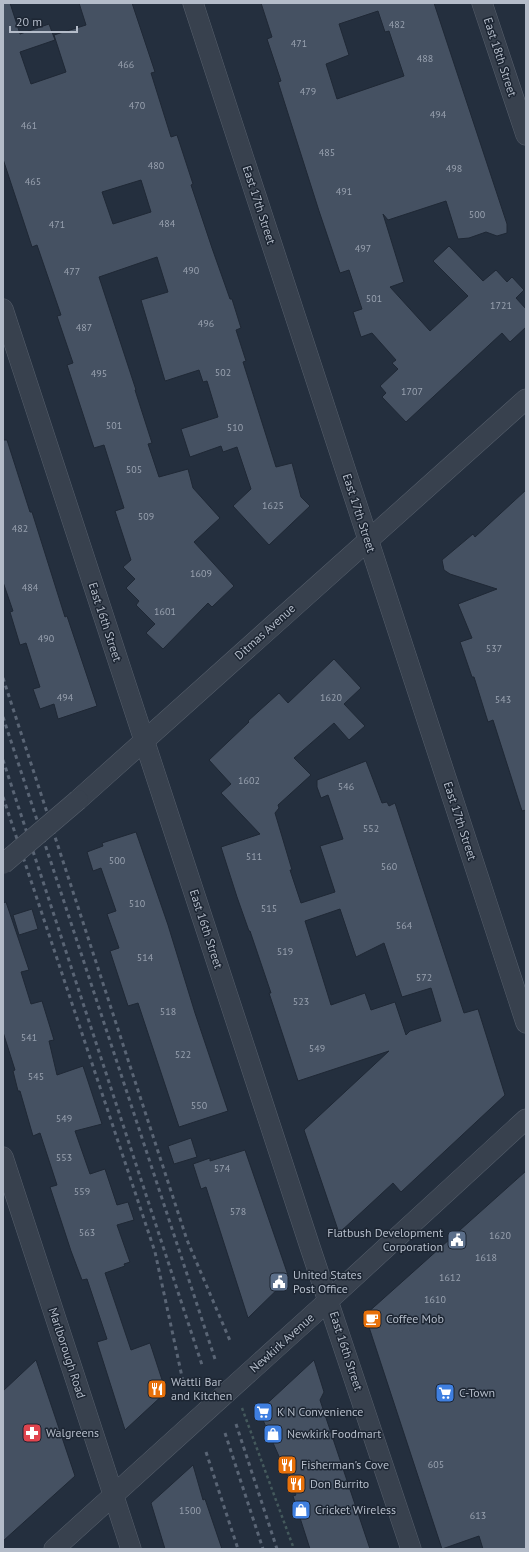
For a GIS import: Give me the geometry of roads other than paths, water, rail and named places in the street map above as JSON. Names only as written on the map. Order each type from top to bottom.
[{"type":"street","name":"East 17th Street","points":[[193,3],[526,1023]]},
{"type":"street","name":"East 18th Street","points":[[482,3],[526,135]]},
{"type":"street","name":"East 16th Street","points":[[3,309],[411,1549]]},
{"type":"street","name":"Ditmas Avenue","points":[[3,864],[78,800],[526,399]]},
{"type":"street","name":"Newkirk Avenue","points":[[54,1549],[526,1119]]},
{"type":"street","name":"Marlborough Road","points":[[3,1157],[131,1549]]},
{"type":"railway","points":[[3,678],[187,1240],[231,1343]]},
{"type":"railway","points":[[3,717],[215,1359]]},
{"type":"railway","points":[[3,760],[203,1368]]},
{"type":"railway","points":[[3,797],[155,1252],[184,1386]]},
{"type":"railway","points":[[236,1424],[277,1549]]},
{"type":"railway","points":[[225,1433],[263,1549]]},
{"type":"railway","points":[[206,1452],[238,1549]]},
{"type":"place","name":"Flatbush Development Corporation","points":[[457,1240]]},
{"type":"place","name":"United States Post Office","points":[[279,1282]]},
{"type":"place","name":"Coffee Mob","points":[[372,1319]]},
{"type":"place","name":"Wattli Bar and Kitchen","points":[[157,1389]]},
{"type":"place","name":"C-Town","points":[[445,1393]]},
{"type":"place","name":"K N Convenience","points":[[263,1412]]},
{"type":"place","name":"Walgreens","points":[[32,1433]]},
{"type":"place","name":"Newkirk Foodmart","points":[[273,1434]]},
{"type":"place","name":"Fisherman's Cove","points":[[287,1465]]},
{"type":"place","name":"Don Burrito","points":[[296,1484]]},
{"type":"place","name":"Cricket Wireless","points":[[301,1510]]}]
